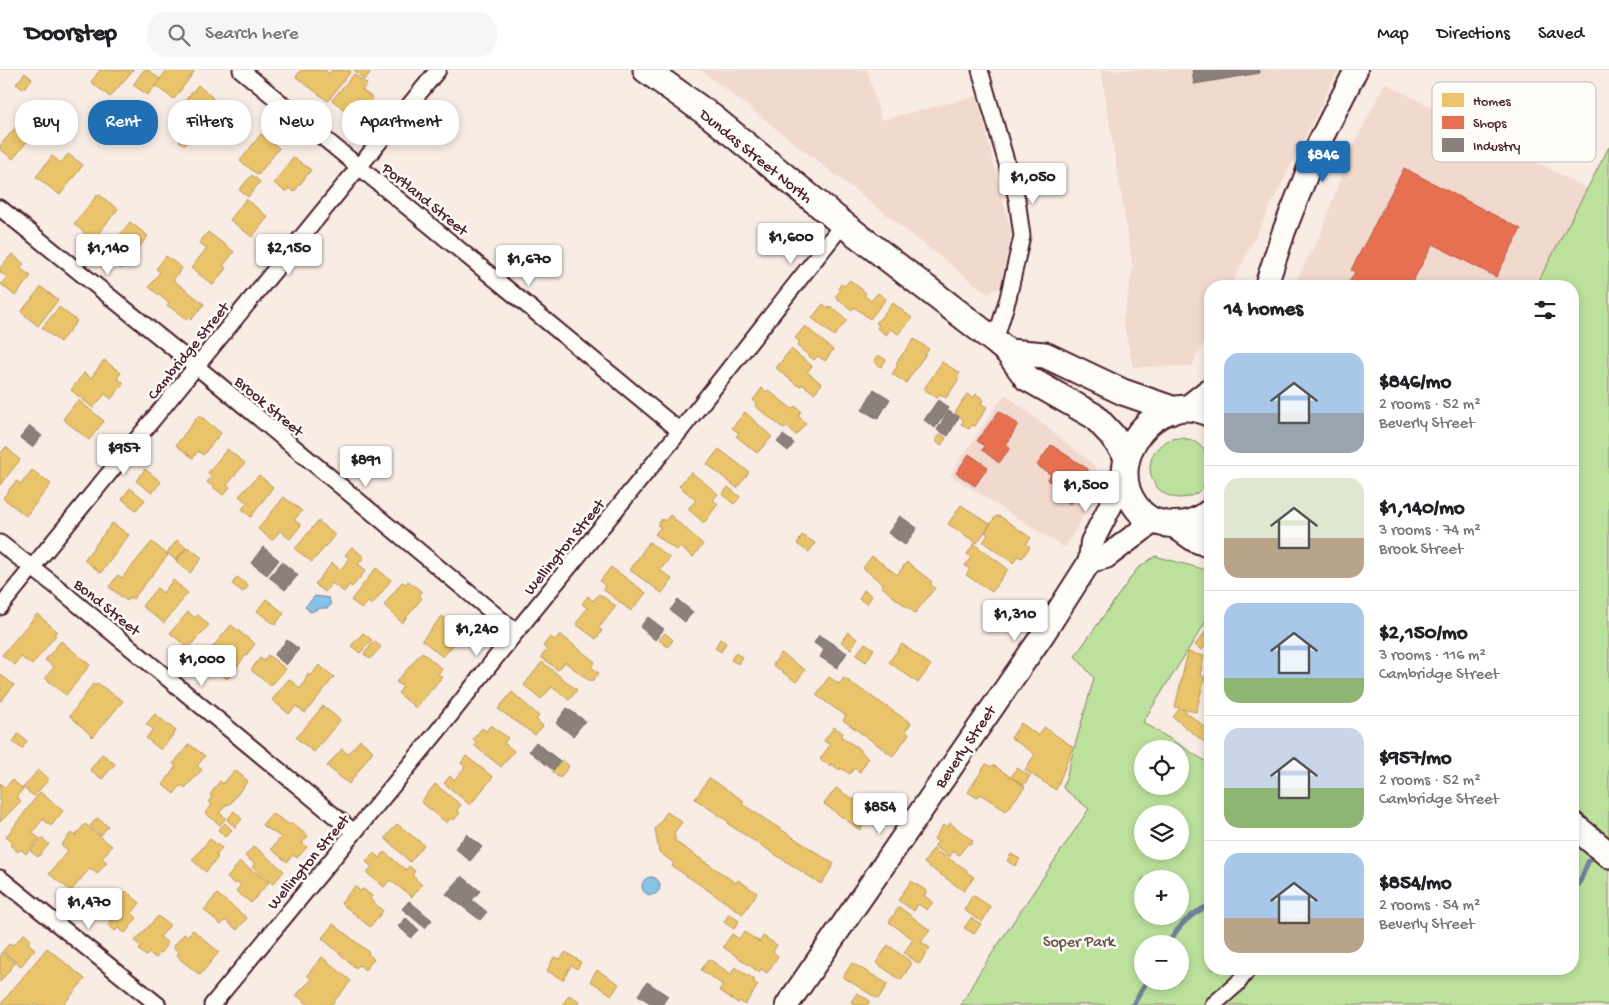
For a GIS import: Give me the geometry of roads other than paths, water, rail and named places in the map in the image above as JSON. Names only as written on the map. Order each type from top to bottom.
[{"type":"main road","name":"Dundas Street North","points":[[646,70],[712,117],[843,224],[1001,347],[1027,378],[1094,416],[1111,434],[1125,467],[1131,500],[1144,516],[1164,523]]},
{"type":"main road","points":[[1001,347],[1045,356],[1123,392],[1181,409],[1204,413]]},
{"type":"main road","points":[[1125,467],[1134,440],[1145,426],[1164,413],[1181,409]]},
{"type":"main road","points":[[1164,523],[1197,520],[1204,516]]},
{"type":"main road","points":[[1164,523],[1204,543]]},
{"type":"main road","points":[[1580,830],[1609,855]]},
{"type":"street","name":"Portland Street","points":[[241,70],[680,431]]},
{"type":"street","name":"Cambridge Street","points":[[0,607],[110,469],[196,368],[438,70]]},
{"type":"street","points":[[980,70],[1017,199],[1022,236],[1008,298],[1001,347]]},
{"type":"street","points":[[1268,280],[1284,231],[1319,144],[1356,70]]},
{"type":"street","name":"Brook Street","points":[[0,208],[516,632]]},
{"type":"street","name":"Wellington Street","points":[[212,1005],[437,732],[680,431],[843,224]]},
{"type":"street","points":[[1181,409],[1204,393]]},
{"type":"street","name":"Beverly Street","points":[[787,1005],[1005,686],[1036,645],[1090,561],[1092,542],[1125,467]]},
{"type":"street","points":[[1090,561],[1106,557],[1164,523]]},
{"type":"street","name":"Bond Street","points":[[0,543],[354,832]]},
{"type":"street","points":[[0,878],[158,1005]]},
{"type":"street","points":[[1214,1005],[1238,983],[1244,975]]},
{"type":"water","points":[[315,596],[329,598],[331,605],[328,608],[321,608],[310,612],[305,607]]},
{"type":"water","points":[[647,877],[655,877],[660,882],[658,893],[647,895],[642,890],[642,882]]},
{"type":"waterway","points":[[1579,884],[1588,862],[1597,852]]},
{"type":"waterway","points":[[1174,935],[1186,921],[1204,908]]},
{"type":"waterway","points":[[1133,1005],[1142,990]]},
{"type":"park label","name":"Soper Park","points":[[1079,940]]}]
